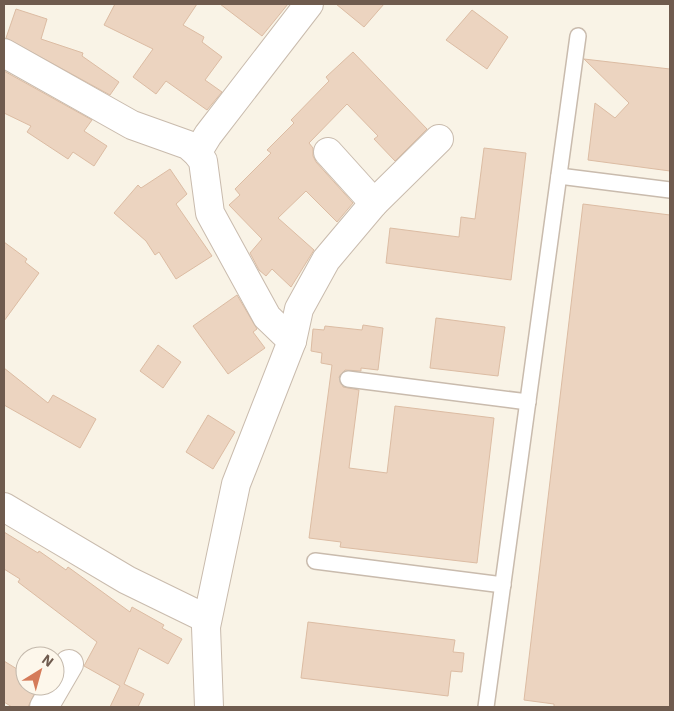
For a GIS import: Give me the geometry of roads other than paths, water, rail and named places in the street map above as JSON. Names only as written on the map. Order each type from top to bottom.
[{"type":"street","points":[[197,153],[214,127],[309,4]]},
{"type":"street","points":[[4,53],[132,125],[188,145],[197,153],[203,161],[210,213],[218,229],[267,317],[276,328],[292,341]]},
{"type":"street","points":[[208,707],[207,619],[236,484],[292,341],[299,309],[326,260],[374,203],[439,140]]},
{"type":"street","points":[[328,152],[374,203]]},
{"type":"street","points":[[4,507],[127,580],[207,619]]},
{"type":"street","points":[[44,707],[69,664]]},
{"type":"lane","points":[[486,707],[578,36]]},
{"type":"lane","points":[[558,176],[670,190]]},
{"type":"lane","points":[[348,378],[528,402]]},
{"type":"lane","points":[[315,561],[503,585]]}]
